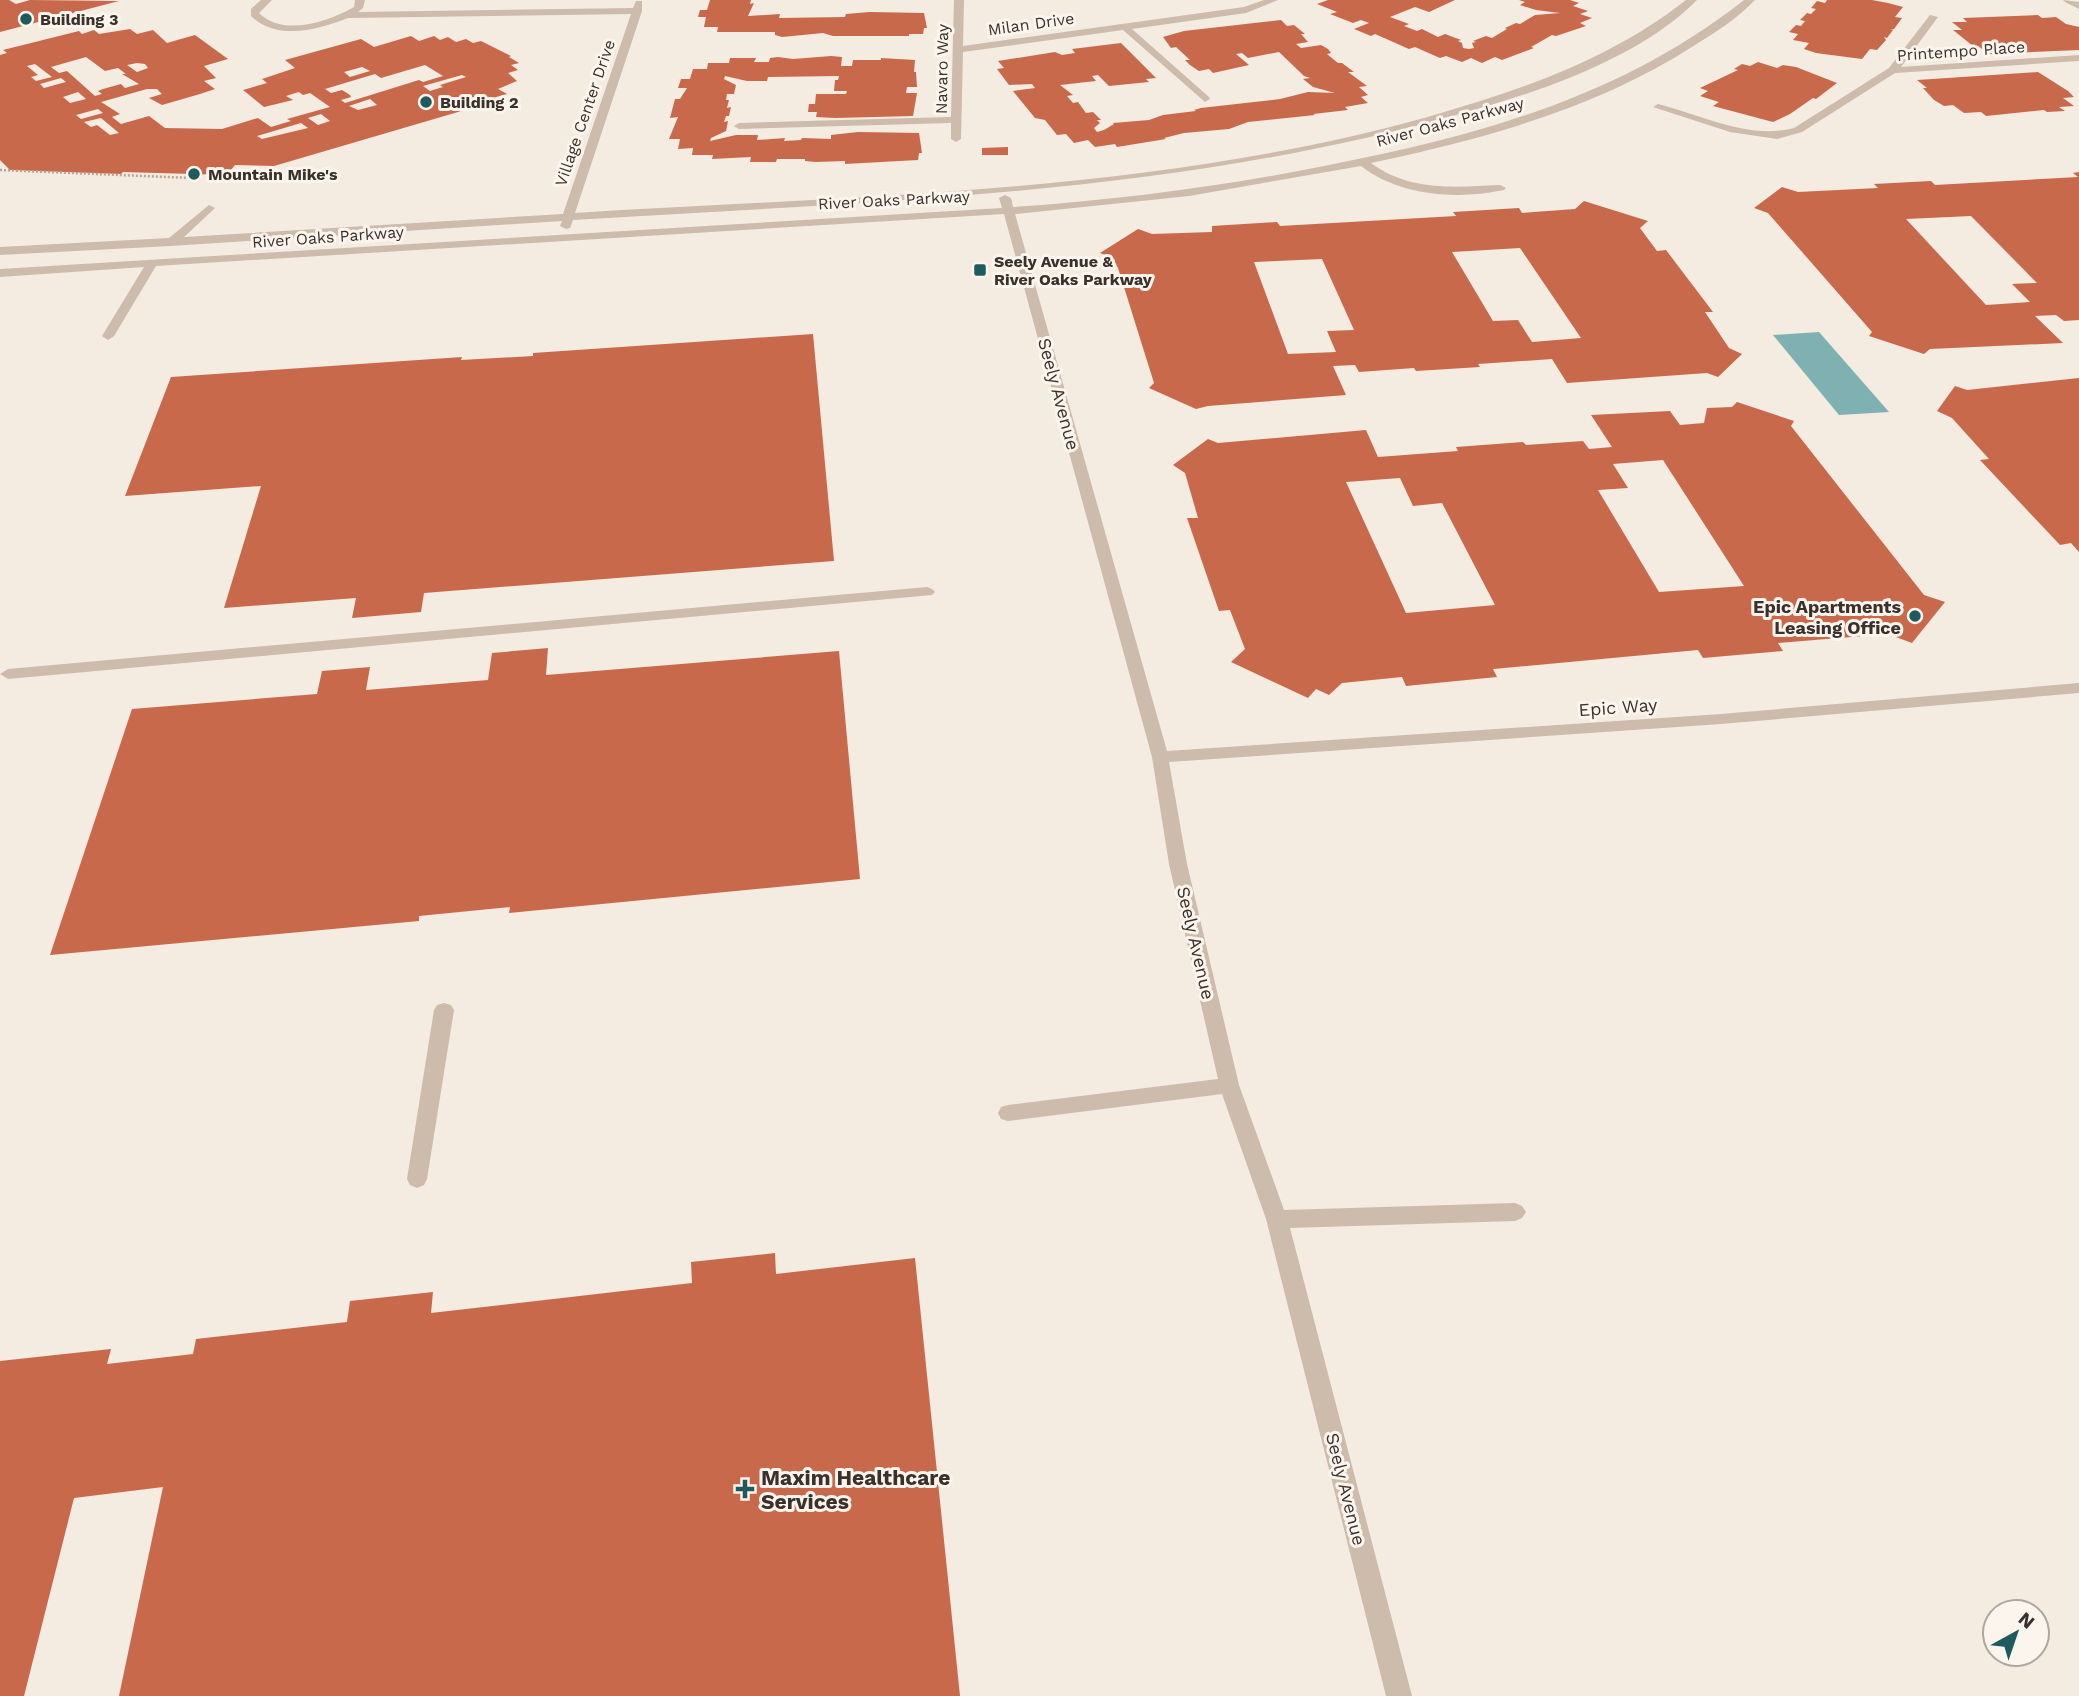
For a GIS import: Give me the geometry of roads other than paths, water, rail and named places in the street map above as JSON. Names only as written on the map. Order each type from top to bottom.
[{"type":"street","points":[[267,0],[254,14],[257,19],[277,26],[307,26],[349,15],[639,6]]},
{"type":"street","points":[[349,15],[358,8],[360,0]]},
{"type":"street","points":[[478,13],[484,0]]},
{"type":"street","name":"Navaro Way","points":[[956,139],[959,0]]},
{"type":"street","name":"Milan Drive","points":[[958,50],[1247,10],[1273,0]]},
{"type":"street","name":"River Oaks Parkway","points":[[0,251],[1001,189],[1138,177],[1227,165],[1365,138],[1444,117],[1521,92],[1580,68],[1629,43],[1692,0]]},
{"type":"street","name":"River Oaks Parkway","points":[[0,273],[1059,207],[1213,188],[1363,162],[1509,125],[1629,78],[1689,46],[1726,22],[1750,0]]},
{"type":"street","points":[[2068,0],[2079,6]]},
{"type":"street","name":"Village Center Drive","points":[[562,237],[576,187],[639,6]]},
{"type":"street","points":[[1894,70],[1933,17]]},
{"type":"street","points":[[1125,27],[1205,99]]},
{"type":"street","name":"Printempo Place","points":[[1658,107],[1734,130],[1777,136],[1798,130],[1894,70],[2079,58]]},
{"type":"street","points":[[739,126],[956,120]]},
{"type":"street","points":[[1363,162],[1386,180],[1410,188],[1438,192],[1500,188]]},
{"type":"street","name":"Seely Avenue","points":[[1001,189],[1009,209],[1160,757],[1178,864],[1229,1085],[1277,1219],[1398,1696]]},
{"type":"street","points":[[0,262],[149,250],[174,241],[209,208]]},
{"type":"street","points":[[284,256],[328,243],[531,230],[569,217]]},
{"type":"street","points":[[108,336],[152,263]]},
{"type":"street","points":[[8,674],[927,592]]},
{"type":"street","name":"Epic Way","points":[[1160,757],[1707,720],[2079,688]]},
{"type":"street","points":[[417,1179],[444,1010]]},
{"type":"street","points":[[1008,1114],[1229,1085]]},
{"type":"street","points":[[1277,1219],[1515,1212]]},
{"type":"water","points":[[1819,332],[1889,412],[1839,415],[1773,335]]},
{"type":"place","name":"Building 3","points":[[26,19]]},
{"type":"place","name":"Building 2","points":[[426,102]]},
{"type":"place","name":"Mountain Mike's","points":[[194,174]]},
{"type":"place","name":"Seely Avenue & River Oaks Parkway","points":[[980,270]]},
{"type":"place","name":"Epic Apartments Leasing Office","points":[[1915,616]]},
{"type":"place","name":"Maxim Healthcare Services","points":[[745,1489]]}]
